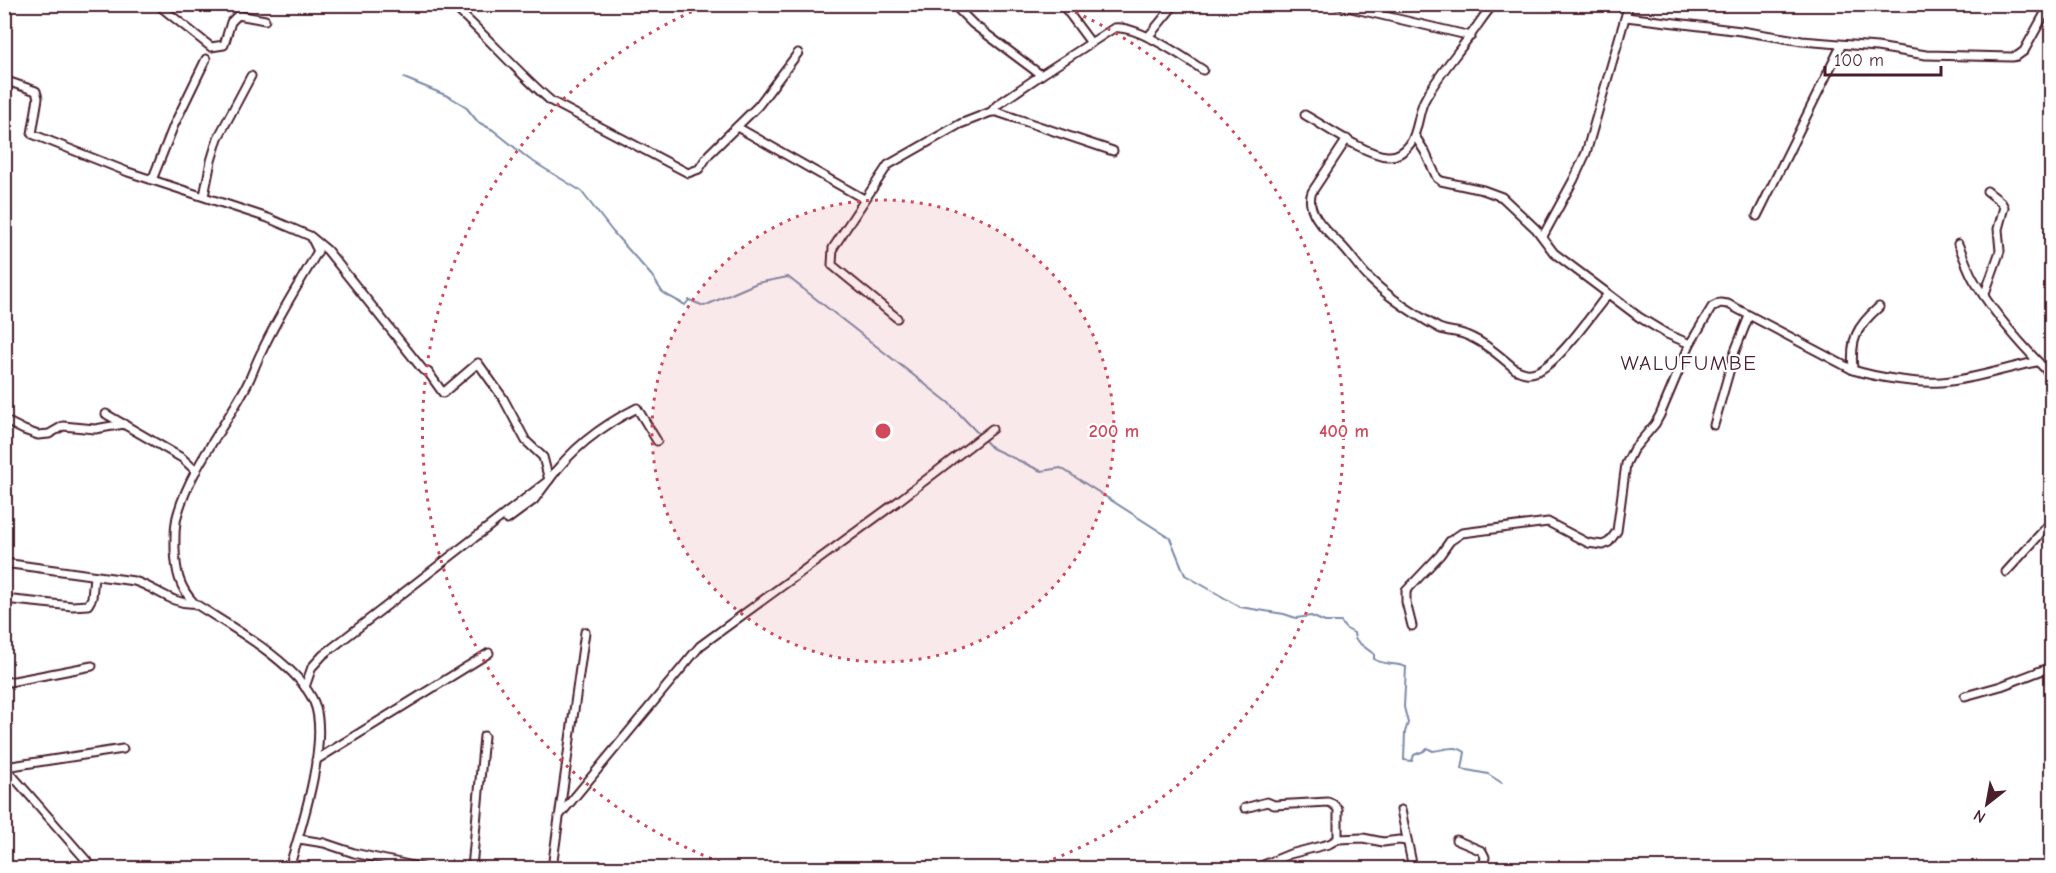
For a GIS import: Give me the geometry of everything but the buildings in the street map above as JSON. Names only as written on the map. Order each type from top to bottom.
[{"type":"street","points":[[157,4],[211,47],[224,45],[231,22],[238,15],[265,20]]},
{"type":"street","points":[[451,4],[551,100],[688,173],[699,169],[709,154],[758,106],[798,53]]},
{"type":"street","points":[[953,4],[973,24],[1041,75]]},
{"type":"street","points":[[1062,4],[1091,43]]},
{"type":"street","points":[[1148,37],[1175,4]]},
{"type":"street","points":[[1334,4],[1471,36]]},
{"type":"street","points":[[1305,115],[1378,154],[1396,156],[1415,136],[1418,117],[1426,98],[1494,4]]},
{"type":"street","points":[[1543,236],[1586,153],[1629,4]]},
{"type":"street","points":[[1626,17],[1841,46],[1877,47],[1939,56],[2018,56],[2024,51],[2050,4]]},
{"type":"street","points":[[991,112],[997,105],[1114,28],[1120,27],[1148,37],[1203,70]]},
{"type":"street","points":[[1757,216],[1841,46]]},
{"type":"street","points":[[152,180],[174,125],[206,58]]},
{"type":"street","points":[[204,196],[218,138],[251,76]]},
{"type":"street","points":[[4,80],[36,91],[38,98],[32,134],[152,180],[268,218],[310,236],[327,250],[443,393],[478,363],[503,398],[526,441],[543,457],[549,480]]},
{"type":"street","points":[[897,318],[832,265],[833,248],[888,165],[960,124],[991,112],[997,112],[1113,151]]},
{"type":"street","points":[[737,127],[864,199]]},
{"type":"street","points":[[1415,136],[1437,178],[1441,181],[1495,193],[1507,200],[1543,236],[1554,253],[1649,324],[1690,344]]},
{"type":"street","points":[[1347,139],[1312,192],[1309,200],[1311,208],[1331,236],[1350,254],[1374,283],[1395,300],[1440,328],[1471,337],[1515,369],[1532,373],[1543,368],[1560,352],[1608,294]]},
{"type":"street","points":[[1984,296],[2000,251],[1998,229],[2004,208],[2001,202],[1987,191]]},
{"type":"street","points":[[310,236],[318,251]]},
{"type":"street","points":[[1958,244],[1984,296],[2036,362],[2052,376]]},
{"type":"street","points":[[318,251],[327,250]]},
{"type":"street","points":[[289,868],[306,812],[316,760],[318,721],[313,701],[305,687],[286,666],[194,603],[185,594],[179,582],[176,567],[175,529],[185,493],[196,471],[242,394],[262,351],[318,251]]},
{"type":"street","points":[[1412,626],[1406,602],[1406,591],[1450,541],[1462,533],[1548,522],[1588,543],[1603,545],[1609,542],[1617,531],[1626,464],[1633,450],[1655,424],[1690,344],[1716,303],[1725,303],[1853,370],[1870,375],[1933,383],[2036,362]]},
{"type":"street","points":[[1853,370],[1852,345],[1856,334],[1862,322],[1879,307]]},
{"type":"street","points":[[1714,426],[1735,351],[1749,316]]},
{"type":"street","points":[[507,520],[534,500],[560,464],[583,444],[637,408],[657,441]]},
{"type":"street","points":[[106,414],[182,458],[196,471]]},
{"type":"street","points":[[4,420],[38,435],[49,434],[63,426],[95,429],[124,424]]},
{"type":"street","points":[[559,816],[700,646],[897,502],[992,429]]},
{"type":"street","points":[[305,687],[310,671],[323,656],[549,480]]},
{"type":"street","points":[[2006,572],[2052,521]]},
{"type":"street","points":[[4,563],[134,581],[179,603],[194,603]]},
{"type":"street","points":[[4,599],[72,606],[88,605],[92,598],[94,576]]},
{"type":"street","points":[[552,868],[585,632]]},
{"type":"street","points":[[316,760],[489,653]]},
{"type":"street","points":[[4,683],[92,666]]},
{"type":"street","points":[[1965,696],[2001,687],[2043,670],[2052,670]]},
{"type":"street","points":[[472,868],[484,736]]},
{"type":"street","points":[[5,766],[123,749]]},
{"type":"street","points":[[5,766],[93,868]]},
{"type":"street","points":[[1245,808],[1268,802],[1274,805],[1328,802],[1338,810],[1338,839]]},
{"type":"street","points":[[1401,810],[1413,868]]},
{"type":"street","points":[[299,839],[324,843],[421,868]]},
{"type":"street","points":[[1256,868],[1290,854],[1329,844],[1338,839],[1406,841]]},
{"type":"street","points":[[1456,840],[1482,851],[1485,857],[1483,868]]},
{"type":"waterway","points":[[404,78],[450,97],[465,106],[478,122],[493,130],[529,159],[581,191],[652,276],[663,293],[685,305],[689,300],[704,306],[757,283],[788,277],[949,403],[992,448],[1041,471],[1061,468],[1170,538],[1185,575],[1240,607],[1296,618],[1311,616],[1325,622],[1341,622],[1345,628],[1354,633],[1355,639],[1374,654],[1374,659],[1406,667],[1404,707],[1408,723],[1405,732],[1404,760],[1412,761],[1414,755],[1427,748],[1433,751],[1457,748],[1465,752],[1462,769],[1488,774],[1502,783]]},
{"type":"district","name":"WALUFUMBE","points":[[1689,363]]}]
